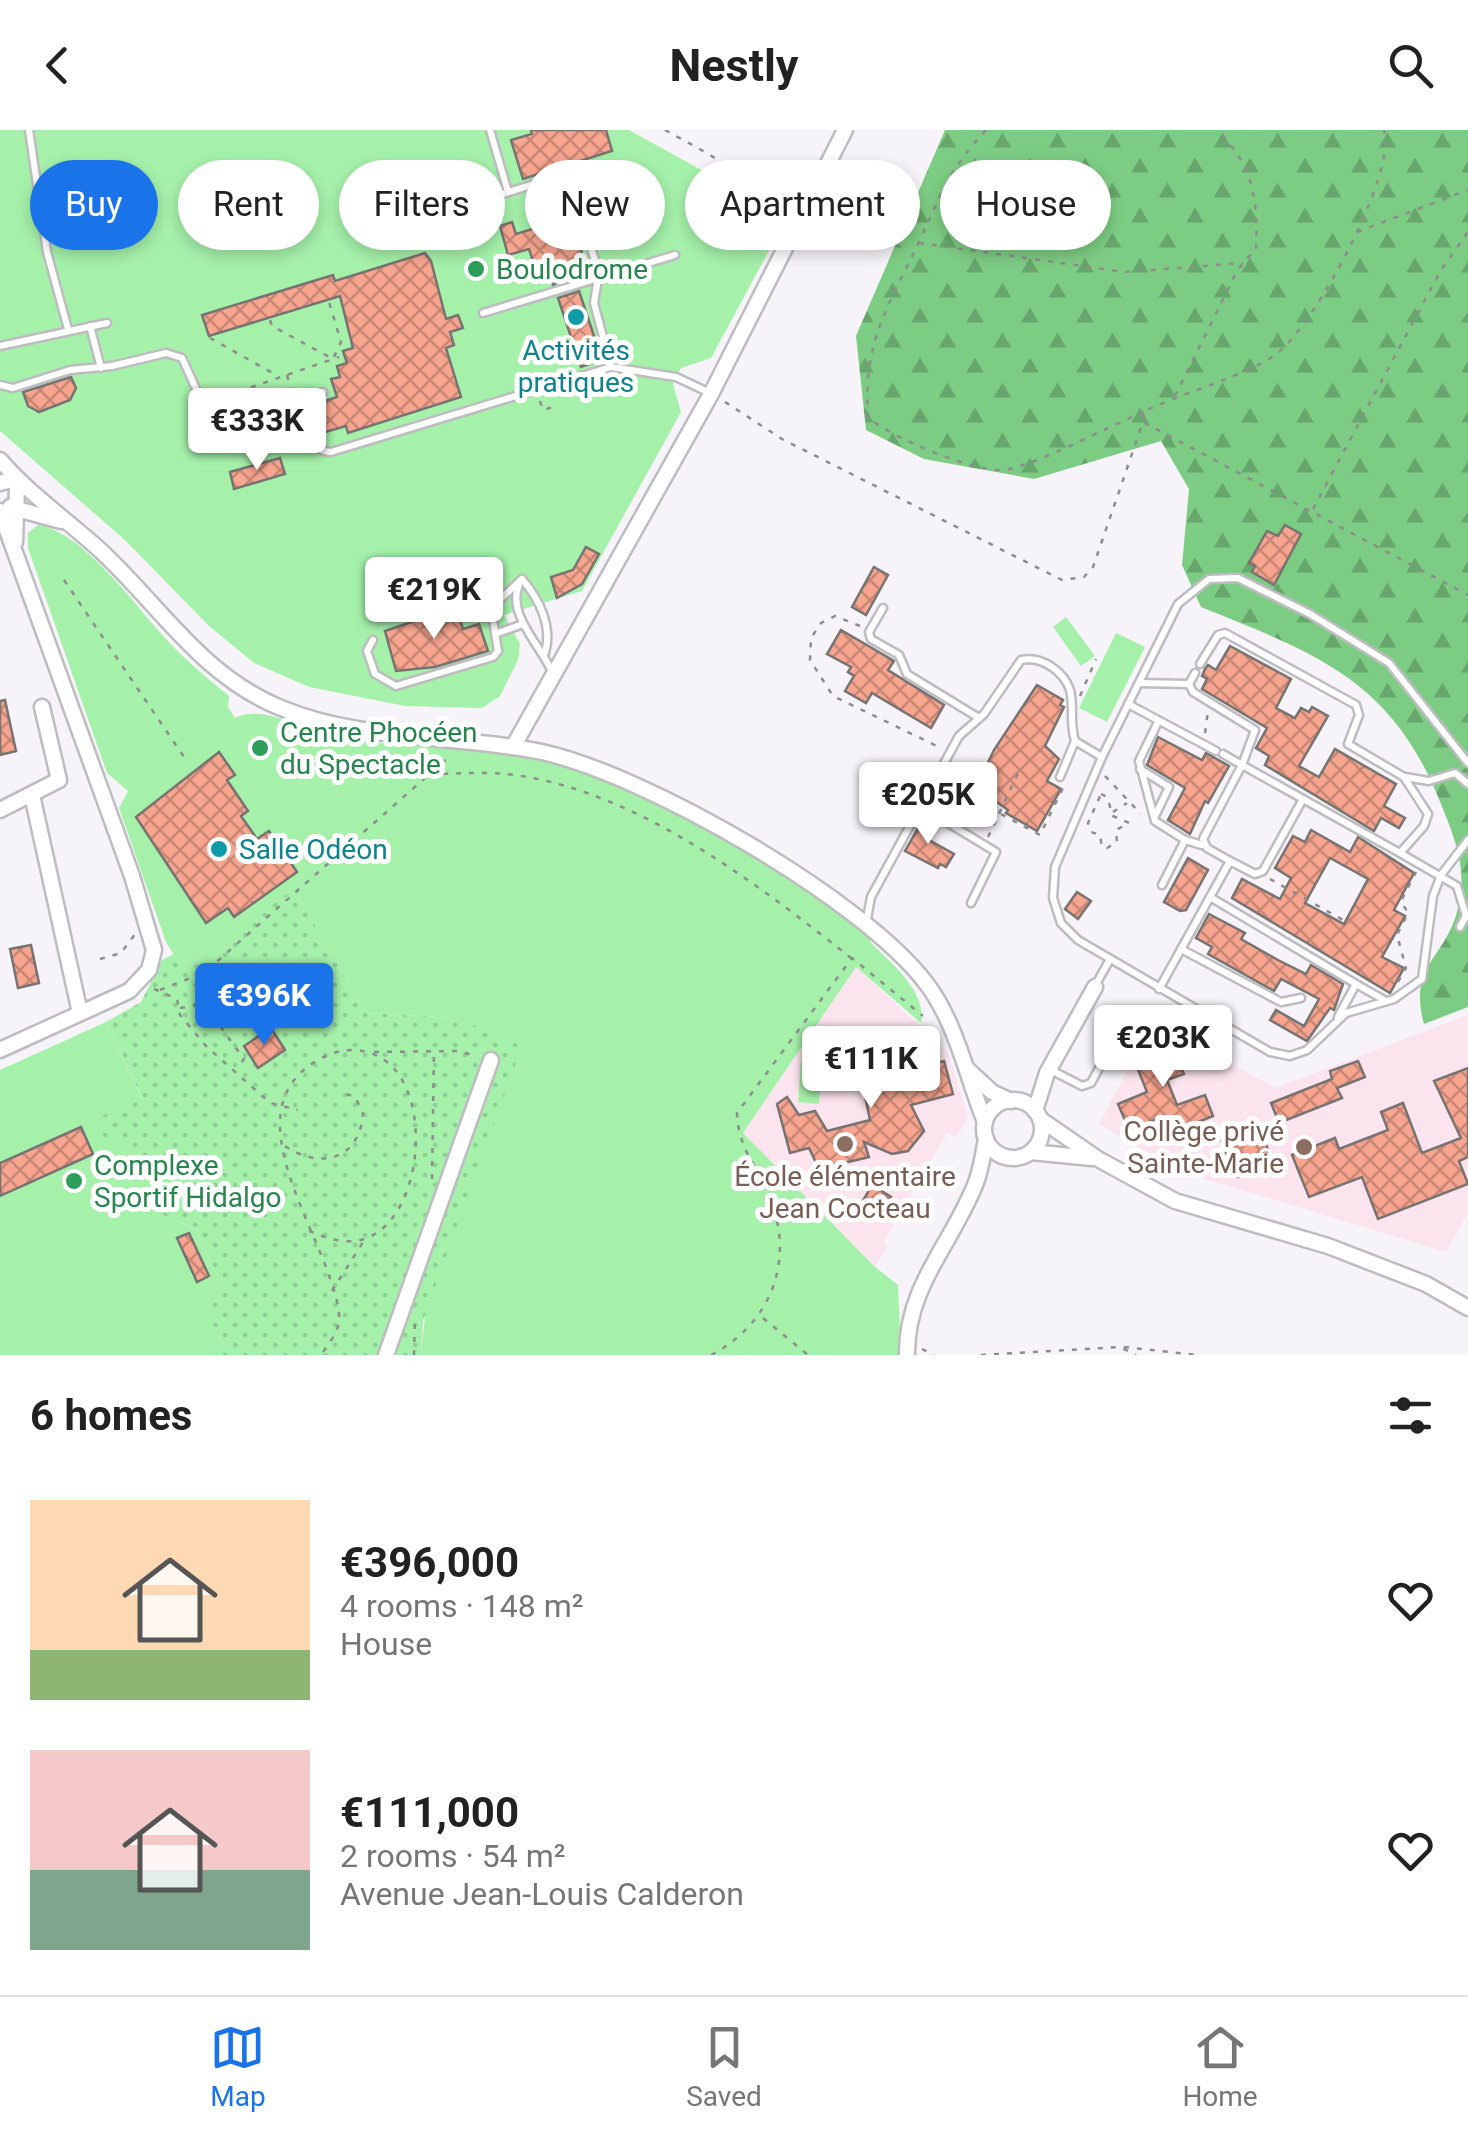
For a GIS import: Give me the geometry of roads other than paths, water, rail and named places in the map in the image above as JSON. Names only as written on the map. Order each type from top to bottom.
[{"type":"street","points":[[513,747],[711,394],[845,130]]},
{"type":"street","points":[[0,460],[18,510],[14,547]]},
{"type":"street","points":[[8,481],[66,523],[119,569],[173,630],[230,683],[312,719],[513,747],[574,760],[644,786],[846,910],[927,984],[985,1122],[986,1139],[976,1183],[918,1288],[907,1323],[907,1355]]},
{"type":"street","points":[[0,502],[66,523]]},
{"type":"street","points":[[0,512],[153,938],[153,960],[138,984],[0,1050]]},
{"type":"street","points":[[0,810],[59,780],[42,707]]},
{"type":"street","points":[[32,795],[80,1013]]},
{"type":"street","points":[[1031,1152],[1041,1136],[1038,1115],[1048,1071],[1094,987]]},
{"type":"street","points":[[386,1355],[491,1060]]},
{"type":"street","points":[[961,1060],[978,1082],[1038,1115],[1098,1159],[1175,1201],[1299,1236],[1426,1284],[1468,1308]]},
{"type":"street","points":[[985,1122],[994,1108],[1016,1101],[1048,1071]]},
{"type":"street","points":[[986,1139],[1005,1157]]},
{"type":"street","points":[[976,1183],[1005,1157],[1031,1152],[1098,1159]]},
{"type":"lane","points":[[28,130],[47,252],[68,329]]},
{"type":"lane","points":[[490,130],[508,192]]},
{"type":"lane","points":[[505,193],[551,180],[572,188],[599,280],[594,302],[611,368]]},
{"type":"lane","points":[[484,312],[675,256]]},
{"type":"lane","points":[[0,346],[107,324]]},
{"type":"lane","points":[[90,326],[101,368]]},
{"type":"lane","points":[[0,385],[13,388],[70,370],[176,355],[186,365],[203,404],[216,414],[234,419],[323,392]]},
{"type":"lane","points":[[294,401],[307,441],[317,450],[331,452],[611,368],[676,378],[711,394]]},
{"type":"lane","points":[[1356,984],[1336,1020],[1307,1050],[1280,1054],[1109,961],[1066,930],[1052,890],[1055,867],[1138,683],[1187,594],[1209,579],[1238,578],[1378,654],[1466,756]]},
{"type":"lane","points":[[522,579],[516,592],[523,624],[544,654],[552,674]]},
{"type":"lane","points":[[522,579],[534,594],[548,632],[544,654]]},
{"type":"lane","points":[[373,640],[367,650],[375,674],[396,686],[493,658],[498,652],[491,608],[522,579]]},
{"type":"lane","points":[[883,608],[870,632],[871,639],[898,655],[907,674],[980,718]]},
{"type":"lane","points":[[495,634],[523,624]]},
{"type":"lane","points":[[1200,664],[1215,638],[1226,633],[1359,710],[1348,744],[1404,777],[1429,781],[1454,772],[1468,784]]},
{"type":"lane","points":[[866,925],[872,897],[963,730],[980,718],[1021,660],[1041,660],[1072,687],[1075,741],[1060,777]]},
{"type":"lane","points":[[1190,684],[1195,673]]},
{"type":"lane","points":[[1138,683],[1190,684],[1208,701],[1256,730],[1202,844]]},
{"type":"lane","points":[[1128,704],[1441,875],[1465,897],[1466,916],[1460,927]]},
{"type":"lane","points":[[1158,722],[1139,756],[1139,768],[1159,826],[1185,840],[1202,844],[1255,874],[1263,871],[1303,799]]},
{"type":"lane","points":[[1075,741],[1102,758]]},
{"type":"lane","points":[[1139,768],[1169,787],[1154,818]]},
{"type":"lane","points":[[1400,853],[1424,826],[1428,814],[1404,777]]},
{"type":"lane","points":[[936,815],[959,793]]},
{"type":"lane","points":[[920,806],[996,852],[996,859],[971,903]]},
{"type":"lane","points":[[1162,885],[1185,840]]},
{"type":"lane","points":[[1336,1020],[1358,1007],[1387,1001],[1410,990],[1426,970],[1430,911],[1441,875],[1468,840]]},
{"type":"lane","points":[[1159,989],[1230,861]]},
{"type":"lane","points":[[846,910],[872,897]]},
{"type":"lane","points":[[1210,897],[1387,1001]]},
{"type":"lane","points":[[1181,949],[1281,1002],[1300,998]]},
{"type":"lane","points":[[1094,987],[1109,961]]},
{"type":"lane","points":[[1048,1071],[1082,1086],[1091,1083],[1128,1015]]},
{"type":"place","name":"Boulodrome","points":[[476,269]]},
{"type":"place","name":"Activités pratiques","points":[[576,317]]},
{"type":"place","name":"Centre Phocéen du Spectacle","points":[[260,748]]},
{"type":"place","name":"Salle Odéon","points":[[219,849]]},
{"type":"place","name":"École élémentaire Jean Cocteau","points":[[845,1144]]},
{"type":"place","name":"Collège privé Sainte-Marie","points":[[1304,1147]]},
{"type":"place","name":"Complexe Sportif Hidalgo","points":[[74,1181]]}]
